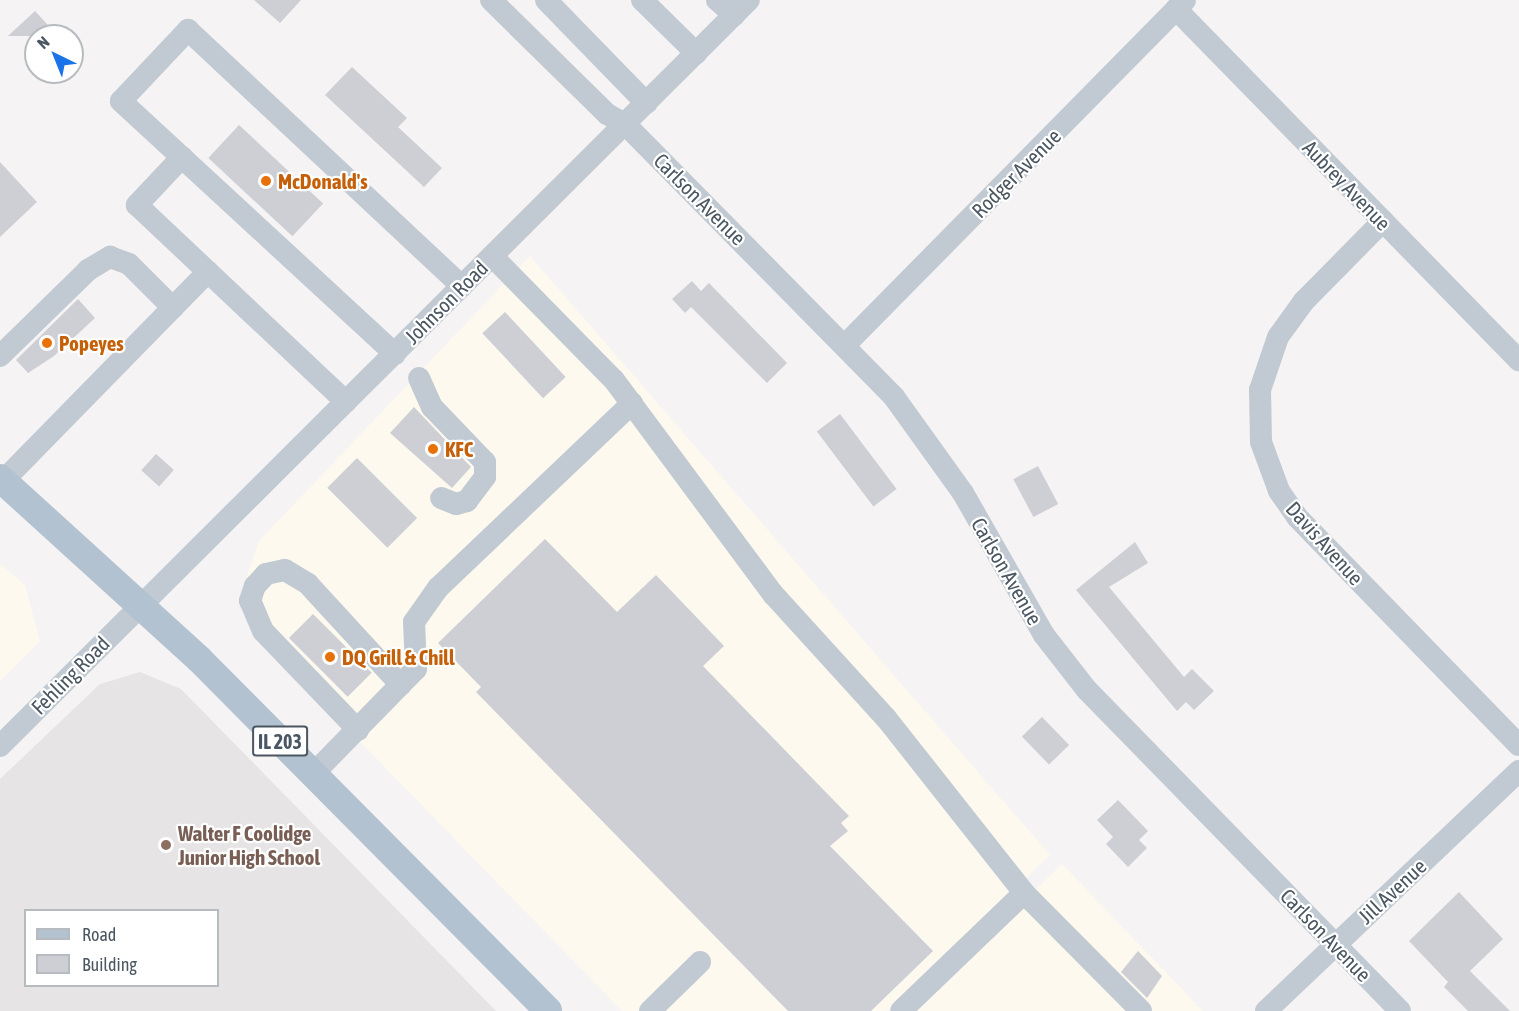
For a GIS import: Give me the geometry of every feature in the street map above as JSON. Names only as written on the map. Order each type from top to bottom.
[{"type":"main road","name":"IL 203","points":[[2,479],[141,603],[548,1011]]},
{"type":"street","name":"Carlson Avenue","points":[[491,0],[607,114],[625,124],[845,345],[928,440],[1044,635],[1087,690],[1400,1011]]},
{"type":"street","points":[[546,0],[646,103]]},
{"type":"street","points":[[642,0],[696,53]]},
{"type":"street","points":[[717,0],[742,8]]},
{"type":"street","name":"Aubrey Avenue","points":[[1180,5],[1383,221],[1519,360]]},
{"type":"street","name":"Rodger Avenue","points":[[845,345],[1180,5]]},
{"type":"street","name":"Johnson Road","points":[[141,603],[742,8]]},
{"type":"street","points":[[395,354],[121,101],[188,30],[462,286]]},
{"type":"street","points":[[182,157],[137,205],[346,402]]},
{"type":"street","name":"Davis Avenue","points":[[1383,221],[1304,301],[1278,337],[1260,390],[1261,442],[1279,491],[1297,517],[1519,745]]},
{"type":"street","points":[[492,256],[632,403],[773,594],[886,718],[1024,893],[1141,1011]]},
{"type":"street","points":[[0,356],[88,270],[110,257],[129,264],[173,308]]},
{"type":"street","points":[[2,479],[208,272]]},
{"type":"street","points":[[419,378],[432,407],[485,462],[484,477],[467,501],[456,504],[441,498]]},
{"type":"street","points":[[313,774],[416,669],[414,622],[430,597],[632,403]]},
{"type":"street","points":[[358,730],[263,631],[250,600],[255,586],[266,574],[285,570],[308,584],[401,685]]},
{"type":"street","name":"Fehling Road","points":[[0,746],[141,603]]},
{"type":"street","name":"Jill Avenue","points":[[1266,1011],[1519,771]]},
{"type":"street","points":[[902,1011],[1024,893]]},
{"type":"street","points":[[650,1011],[700,962]]},
{"type":"shaded area","points":[[530,256],[1050,855],[887,1011],[622,1011],[258,637],[241,593],[259,541]]},
{"type":"shaded area","points":[[0,564],[25,585],[40,641],[0,681]]},
{"type":"shaded area","name":"Walter F Coolidge Junior High School","points":[[140,672],[181,689],[496,1011],[0,1011],[0,779],[100,684]]},
{"type":"shaded area","points":[[1062,864],[1203,1011],[908,1011]]},
{"type":"building","points":[[254,0],[301,0],[280,23]]},
{"type":"building","points":[[35,11],[47,24],[24,24],[24,36],[8,36]]},
{"type":"building","points":[[352,67],[407,118],[398,127],[442,168],[424,187],[325,95]]},
{"type":"building","name":"McDonald's","points":[[239,125],[323,203],[292,236],[208,158]]},
{"type":"building","points":[[0,162],[37,202],[0,237]]},
{"type":"building","points":[[692,281],[701,291],[709,283],[787,363],[767,383],[691,307],[685,313],[672,299]]},
{"type":"building","name":"Popeyes","points":[[78,299],[95,318],[54,356],[28,373],[16,360]]},
{"type":"building","points":[[505,312],[566,377],[543,398],[482,333]]},
{"type":"building","name":"KFC","points":[[414,407],[471,467],[452,488],[390,433]]},
{"type":"building","points":[[840,414],[897,489],[873,507],[817,431]]},
{"type":"building","points":[[156,454],[174,470],[159,486],[141,470]]},
{"type":"building","points":[[357,458],[417,518],[387,548],[327,488]]},
{"type":"building","points":[[1038,466],[1058,504],[1033,517],[1013,479]]},
{"type":"building","points":[[545,539],[617,612],[656,575],[724,646],[703,666],[849,816],[841,823],[848,831],[830,846],[933,951],[871,1011],[788,1011],[476,692],[481,687],[438,643]]},
{"type":"building","points":[[1135,542],[1148,563],[1109,587],[1184,677],[1192,669],[1214,691],[1194,710],[1186,702],[1177,711],[1076,590]]},
{"type":"building","name":"DQ Grill & Chill","points":[[313,614],[372,673],[348,697],[289,638]]},
{"type":"building","points":[[1042,717],[1069,745],[1049,765],[1022,736]]},
{"type":"building","points":[[1118,800],[1148,831],[1139,840],[1147,848],[1128,867],[1106,844],[1113,837],[1097,820]]},
{"type":"building","points":[[1459,892],[1503,939],[1470,971],[1510,1011],[1468,1011],[1444,987],[1448,982],[1409,941]]},
{"type":"building","points":[[1138,951],[1162,976],[1147,998],[1121,972]]},
{"type":"place","name":"McDonald's","points":[[266,181]]},
{"type":"place","name":"Popeyes","points":[[47,343]]},
{"type":"place","name":"KFC","points":[[433,449]]},
{"type":"place","name":"DQ Grill & Chill","points":[[330,657]]},
{"type":"place","name":"Walter F Coolidge Junior High School","points":[[166,845]]}]
